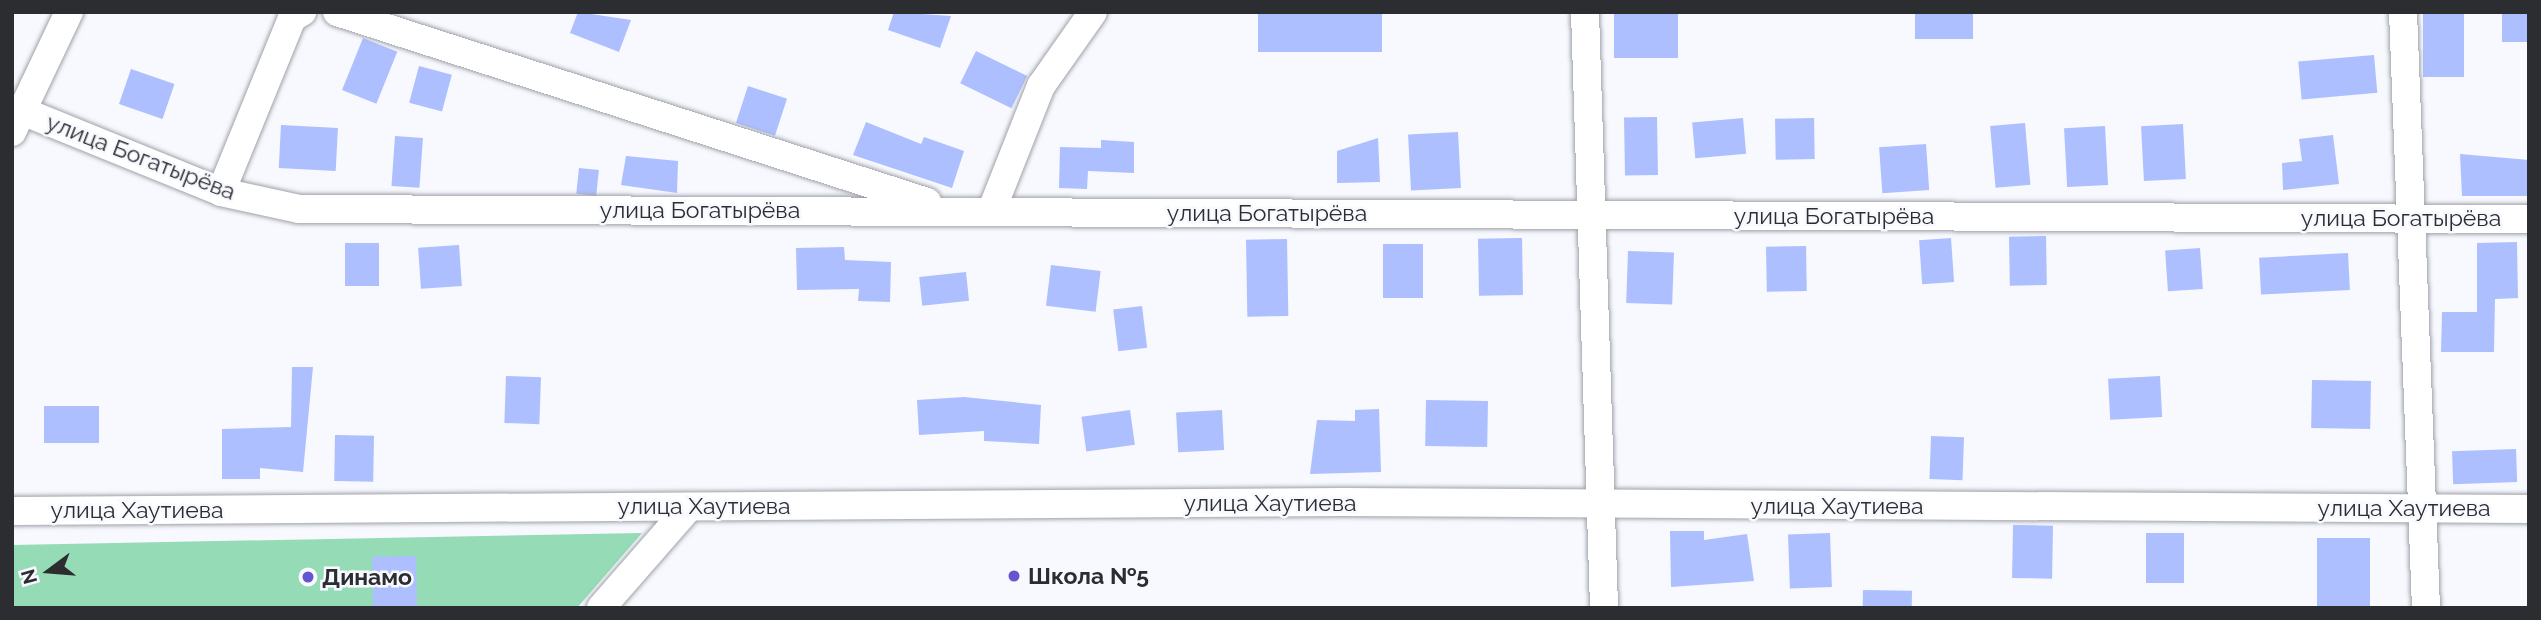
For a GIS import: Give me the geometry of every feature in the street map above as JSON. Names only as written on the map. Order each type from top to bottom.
[{"type":"street","points":[[17,122],[69,12]]},
{"type":"street","points":[[221,192],[292,18],[302,12]]},
{"type":"street","points":[[337,12],[953,211]]},
{"type":"street","points":[[991,212],[1041,86],[1093,12]]},
{"type":"street","points":[[1585,12],[1594,215],[1604,608]]},
{"type":"street","points":[[2403,12],[2407,218],[2426,608]]},
{"type":"street","name":"улица Богатырёва","points":[[17,122],[221,192],[299,209],[2529,219]]},
{"type":"street","name":"улица Хаутиева","points":[[12,511],[1601,505],[2529,509]]},
{"type":"street","points":[[601,608],[689,507]]},
{"type":"green space","name":"Динамо","points":[[642,533],[577,608],[12,608],[12,545]]},
{"type":"building","points":[[578,12],[631,20],[619,52],[570,33]]},
{"type":"building","points":[[894,12],[951,16],[940,48],[888,30]]},
{"type":"building","points":[[1258,12],[1382,12],[1382,52],[1258,52]]},
{"type":"building","points":[[1614,12],[1678,12],[1678,58],[1614,58]]},
{"type":"building","points":[[1915,12],[1973,12],[1973,39],[1915,39]]},
{"type":"building","points":[[2423,12],[2464,12],[2464,77],[2423,77]]},
{"type":"building","points":[[2502,12],[2529,12],[2529,42],[2502,42]]},
{"type":"building","points":[[363,38],[397,52],[376,104],[342,90]]},
{"type":"building","points":[[976,51],[1027,76],[1011,108],[960,83]]},
{"type":"building","points":[[2374,55],[2377,93],[2302,99],[2298,62]]},
{"type":"building","points":[[419,66],[452,75],[442,112],[409,103]]},
{"type":"building","points":[[131,69],[174,84],[162,119],[119,104]]},
{"type":"building","points":[[748,86],[787,99],[775,136],[736,123]]},
{"type":"building","points":[[1657,117],[1658,175],[1625,176],[1624,118]]},
{"type":"building","points":[[1743,118],[1746,154],[1695,158],[1692,122]]},
{"type":"building","points":[[1814,118],[1815,159],[1776,160],[1775,119]]},
{"type":"building","points":[[866,122],[921,144],[924,137],[964,151],[952,188],[853,155]]},
{"type":"building","points":[[2025,123],[2030,185],[1996,188],[1990,126]]},
{"type":"building","points":[[2183,124],[2186,179],[2144,181],[2141,126]]},
{"type":"building","points":[[281,125],[338,128],[336,171],[279,168]]},
{"type":"building","points":[[2105,126],[2108,185],[2067,187],[2064,128]]},
{"type":"building","points":[[1458,132],[1461,188],[1411,191],[1408,135]]},
{"type":"building","points":[[2333,135],[2339,184],[2283,190],[2282,163],[2302,161],[2299,139]]},
{"type":"building","points":[[395,136],[423,138],[419,188],[392,186]]},
{"type":"building","points":[[1378,138],[1380,182],[1337,183],[1337,151]]},
{"type":"building","points":[[1101,140],[1134,142],[1134,173],[1088,171],[1087,189],[1059,188],[1060,147],[1101,148]]},
{"type":"building","points":[[1926,144],[1929,190],[1882,193],[1879,147]]},
{"type":"building","points":[[2460,154],[2529,160],[2529,196],[2462,196]]},
{"type":"building","points":[[626,156],[678,161],[677,193],[621,185]]},
{"type":"building","points":[[579,168],[599,170],[596,196],[576,194]]},
{"type":"building","points":[[2046,236],[2047,285],[2010,286],[2009,237]]},
{"type":"building","points":[[1522,238],[1523,295],[1479,296],[1478,239]]},
{"type":"building","points":[[1951,238],[1954,282],[1922,284],[1919,240]]},
{"type":"building","points":[[1287,239],[1288,316],[1247,317],[1246,240]]},
{"type":"building","points":[[2517,242],[2518,298],[2495,299],[2494,352],[2441,352],[2442,312],[2477,312],[2477,243]]},
{"type":"building","points":[[345,243],[379,243],[379,286],[345,286]]},
{"type":"building","points":[[1383,244],[1423,244],[1423,298],[1383,298]]},
{"type":"building","points":[[459,245],[462,286],[421,289],[418,248]]},
{"type":"building","points":[[1806,246],[1807,291],[1767,292],[1766,247]]},
{"type":"building","points":[[844,247],[845,260],[891,262],[890,302],[858,301],[859,289],[797,290],[796,248]]},
{"type":"building","points":[[2200,248],[2203,289],[2168,291],[2165,250]]},
{"type":"building","points":[[1628,251],[1674,253],[1672,305],[1626,303]]},
{"type":"building","points":[[2348,253],[2350,290],[2261,295],[2259,258]]},
{"type":"building","points":[[1051,265],[1101,271],[1096,312],[1046,306]]},
{"type":"building","points":[[966,272],[969,301],[922,306],[919,277]]},
{"type":"building","points":[[1142,306],[1147,348],[1118,351],[1113,310]]},
{"type":"building","points":[[292,367],[313,367],[303,472],[260,468],[260,479],[222,479],[222,429],[291,427]]},
{"type":"building","points":[[506,376],[541,377],[539,424],[504,423]]},
{"type":"building","points":[[2160,376],[2162,417],[2110,420],[2108,379]]},
{"type":"building","points":[[2312,380],[2371,381],[2370,429],[2311,428]]},
{"type":"building","points":[[964,397],[1041,405],[1039,444],[984,441],[984,431],[919,435],[917,400]]},
{"type":"building","points":[[1426,400],[1488,401],[1487,447],[1425,446]]},
{"type":"building","points":[[44,406],[99,406],[99,443],[44,443]]},
{"type":"building","points":[[1379,409],[1381,472],[1310,474],[1317,420],[1355,421],[1355,410]]},
{"type":"building","points":[[1130,410],[1135,445],[1086,451],[1081,417]]},
{"type":"building","points":[[1222,410],[1224,450],[1178,452],[1176,412]]},
{"type":"building","points":[[335,435],[374,436],[373,482],[334,481]]},
{"type":"building","points":[[1931,436],[1964,437],[1962,480],[1929,479]]},
{"type":"building","points":[[2516,449],[2517,482],[2453,484],[2452,451]]},
{"type":"building","points":[[2013,525],[2053,526],[2052,579],[2012,578]]},
{"type":"building","points":[[1670,531],[1704,531],[1704,540],[1747,534],[1754,581],[1671,587]]},
{"type":"building","points":[[1830,533],[1832,587],[1790,588],[1788,534]]},
{"type":"building","points":[[2146,533],[2184,533],[2184,583],[2146,583]]},
{"type":"building","points":[[2317,538],[2370,538],[2370,607],[2317,607]]},
{"type":"building","points":[[416,556],[417,608],[373,608],[372,557]]},
{"type":"building","points":[[1863,590],[1912,591],[1912,608],[1863,608]]},
{"type":"place","name":"Школа №5","points":[[1014,576]]},
{"type":"place","name":"Динамо","points":[[308,577]]}]
